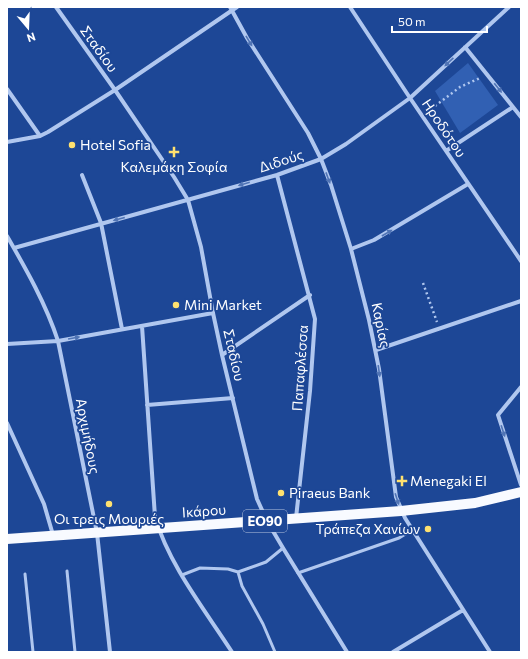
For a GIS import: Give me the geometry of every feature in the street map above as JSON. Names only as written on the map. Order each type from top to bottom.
[{"type":"main road","name":"Ικάρου","points":[[7,539],[401,511],[475,503],[521,492]]},
{"type":"street","name":"Σταδίου","points":[[56,7],[115,90],[188,200],[201,247],[222,355],[255,491],[267,520],[347,652]]},
{"type":"street","points":[[7,142],[40,136],[48,132],[115,90],[231,9],[237,7]]},
{"type":"street","name":"Ηροδότου","points":[[350,7],[521,261]]},
{"type":"street","name":"Διδούς","points":[[14,248],[276,175],[321,159],[346,144],[410,98],[509,7]]},
{"type":"street","name":"Καρίας","points":[[231,9],[247,38],[308,133],[321,159],[331,185],[351,249],[376,350],[396,497],[401,511],[462,610],[490,652]]},
{"type":"street","points":[[465,47],[521,117]]},
{"type":"street","points":[[7,89],[40,136]]},
{"type":"street","points":[[446,150],[513,107]]},
{"type":"street","points":[[82,175],[101,223],[122,329]]},
{"type":"street","name":"Παπαφλέσσα","points":[[276,175],[310,295],[316,325],[296,519]]},
{"type":"street","points":[[351,249],[374,240],[468,184]]},
{"type":"street","name":"Αρχιμήδους","points":[[7,236],[49,317],[58,341],[97,533],[110,652]]},
{"type":"street","points":[[222,355],[310,295]]},
{"type":"street","points":[[376,350],[521,301]]},
{"type":"street","points":[[7,344],[58,341],[213,313]]},
{"type":"street","points":[[142,326],[155,517],[158,528],[169,553],[182,575],[232,652]]},
{"type":"street","points":[[521,387],[498,415],[521,485]]},
{"type":"street","points":[[147,405],[233,398]]},
{"type":"street","points":[[7,423],[44,504],[54,536]]},
{"type":"street","points":[[392,652],[462,610]]},
{"type":"lane","points":[[298,573],[399,538],[412,530]]},
{"type":"lane","points":[[182,575],[200,568],[228,568],[238,572],[266,562],[283,548]]},
{"type":"lane","points":[[67,571],[75,652]]},
{"type":"lane","points":[[238,572],[242,586],[263,624],[275,652]]},
{"type":"lane","points":[[25,574],[33,652]]},
{"type":"path","points":[[435,106],[460,87],[488,75]]},
{"type":"path","points":[[423,283],[440,328]]},
{"type":"shaded area","points":[[468,63],[498,105],[460,133],[435,91]]},
{"type":"place","name":"Hotel Sofia","points":[[72,145]]},
{"type":"place","name":"Καλεμάκη Σοφία","points":[[174,152]]},
{"type":"place","name":"Mini Market","points":[[176,305]]},
{"type":"place","name":"Menegaki El","points":[[402,481]]},
{"type":"place","name":"Piraeus Bank","points":[[281,493]]},
{"type":"place","name":"Οι τρεις Μουριές","points":[[109,504]]},
{"type":"place","name":"Τράπεζα Χανίων","points":[[428,529]]}]
